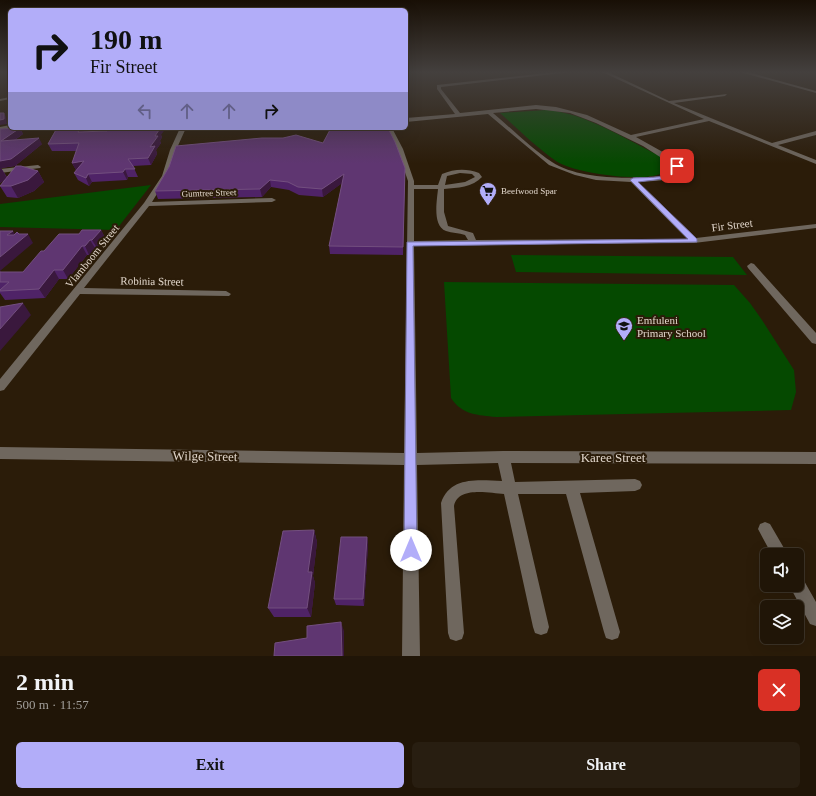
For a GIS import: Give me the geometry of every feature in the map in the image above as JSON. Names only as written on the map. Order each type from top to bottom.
[{"type":"street","points":[[449,103],[459,115]]},
{"type":"street","points":[[668,103],[816,162]]},
{"type":"street","points":[[408,120],[536,107],[562,109],[587,116],[665,155],[677,166],[676,171],[668,177],[633,180],[596,178],[577,174],[551,164],[489,112]]},
{"type":"street","points":[[628,137],[708,120]]},
{"type":"street","name":"Vlamboom Street","points":[[0,387],[147,204],[165,176],[177,150],[182,130]]},
{"type":"street","points":[[390,130],[400,149],[411,181],[411,656]]},
{"type":"street","points":[[772,145],[816,134]]},
{"type":"street","points":[[0,171],[38,167]]},
{"type":"street","points":[[411,187],[441,187],[470,182],[477,180],[479,177],[477,174],[473,172],[450,173],[444,175],[441,187],[442,225],[446,229],[465,232],[470,235],[473,243]]},
{"type":"street","points":[[633,180],[694,241]]},
{"type":"street","name":"Gumtree Street","points":[[147,204],[272,200]]},
{"type":"street","name":"Fir Street","points":[[410,243],[694,241],[816,226]]},
{"type":"street","points":[[751,266],[816,340]]},
{"type":"street","name":"Robinia Street","points":[[78,291],[226,294]]},
{"type":"street","name":"Wilge Street","points":[[0,453],[410,459]]},
{"type":"street","points":[[503,457],[540,627]]},
{"type":"street","name":"Karee Street","points":[[410,459],[503,457],[816,458]]},
{"type":"street","points":[[456,633],[447,506],[449,496],[460,489],[468,487],[510,488],[635,486]]},
{"type":"street","points":[[571,487],[612,632]]},
{"type":"street","points":[[765,529],[776,548]]},
{"type":"street","points":[[801,592],[816,618]]},
{"type":"green space","points":[[547,110],[576,116],[605,128],[660,156],[666,161],[668,167],[664,172],[643,177],[610,176],[577,169],[556,161],[527,138],[500,113]]},
{"type":"green space","points":[[151,185],[116,230],[0,227],[0,204]]},
{"type":"green space","points":[[511,255],[733,257],[747,275],[516,272]]},
{"type":"green space","points":[[444,282],[734,285],[750,303],[762,320],[794,370],[796,392],[791,410],[496,417],[483,416],[465,411],[455,404],[451,398]]},
{"type":"building","points":[[0,113],[4,113],[4,119],[0,120]]},
{"type":"building","points":[[0,129],[17,130],[1,141],[39,138],[11,159],[0,161]]},
{"type":"building","points":[[56,130],[79,130],[78,132],[108,130],[159,130],[155,136],[158,136],[150,147],[155,146],[148,158],[128,159],[135,169],[125,169],[123,172],[88,174],[86,178],[74,173],[84,161],[72,163],[79,143],[48,144]]},
{"type":"building","points":[[330,130],[389,130],[405,168],[403,247],[329,246],[344,174],[322,189],[298,187],[288,182],[270,180],[260,189],[155,191],[169,167],[176,146],[262,138],[283,138],[296,135],[323,143]]},
{"type":"building","points":[[16,166],[38,171],[28,180],[11,186],[0,186]]},
{"type":"building","points":[[82,230],[101,230],[85,246],[82,246],[63,270],[54,270],[39,289],[0,291],[9,282],[0,282],[0,272],[23,272],[41,251],[44,251],[59,234],[79,234]]},
{"type":"building","points":[[0,231],[13,231],[7,235],[14,235],[17,232],[19,234],[28,234],[0,257]]},
{"type":"building","points":[[23,303],[0,329],[0,307]]},
{"type":"building","points":[[314,530],[308,572],[312,572],[307,608],[268,608],[283,531]]},
{"type":"building","points":[[341,537],[367,537],[363,599],[334,599]]},
{"type":"building","points":[[341,622],[342,656],[274,656],[275,643],[307,638],[307,626]]},
{"type":"place","name":"Beefwood Spar","points":[[488,206]]},
{"type":"place","name":"Emfuleni Primary School","points":[[624,341]]},
{"type":"route","points":[[411,550],[410,243],[594,243],[694,241],[633,180],[668,177],[676,171],[677,166]]}]
